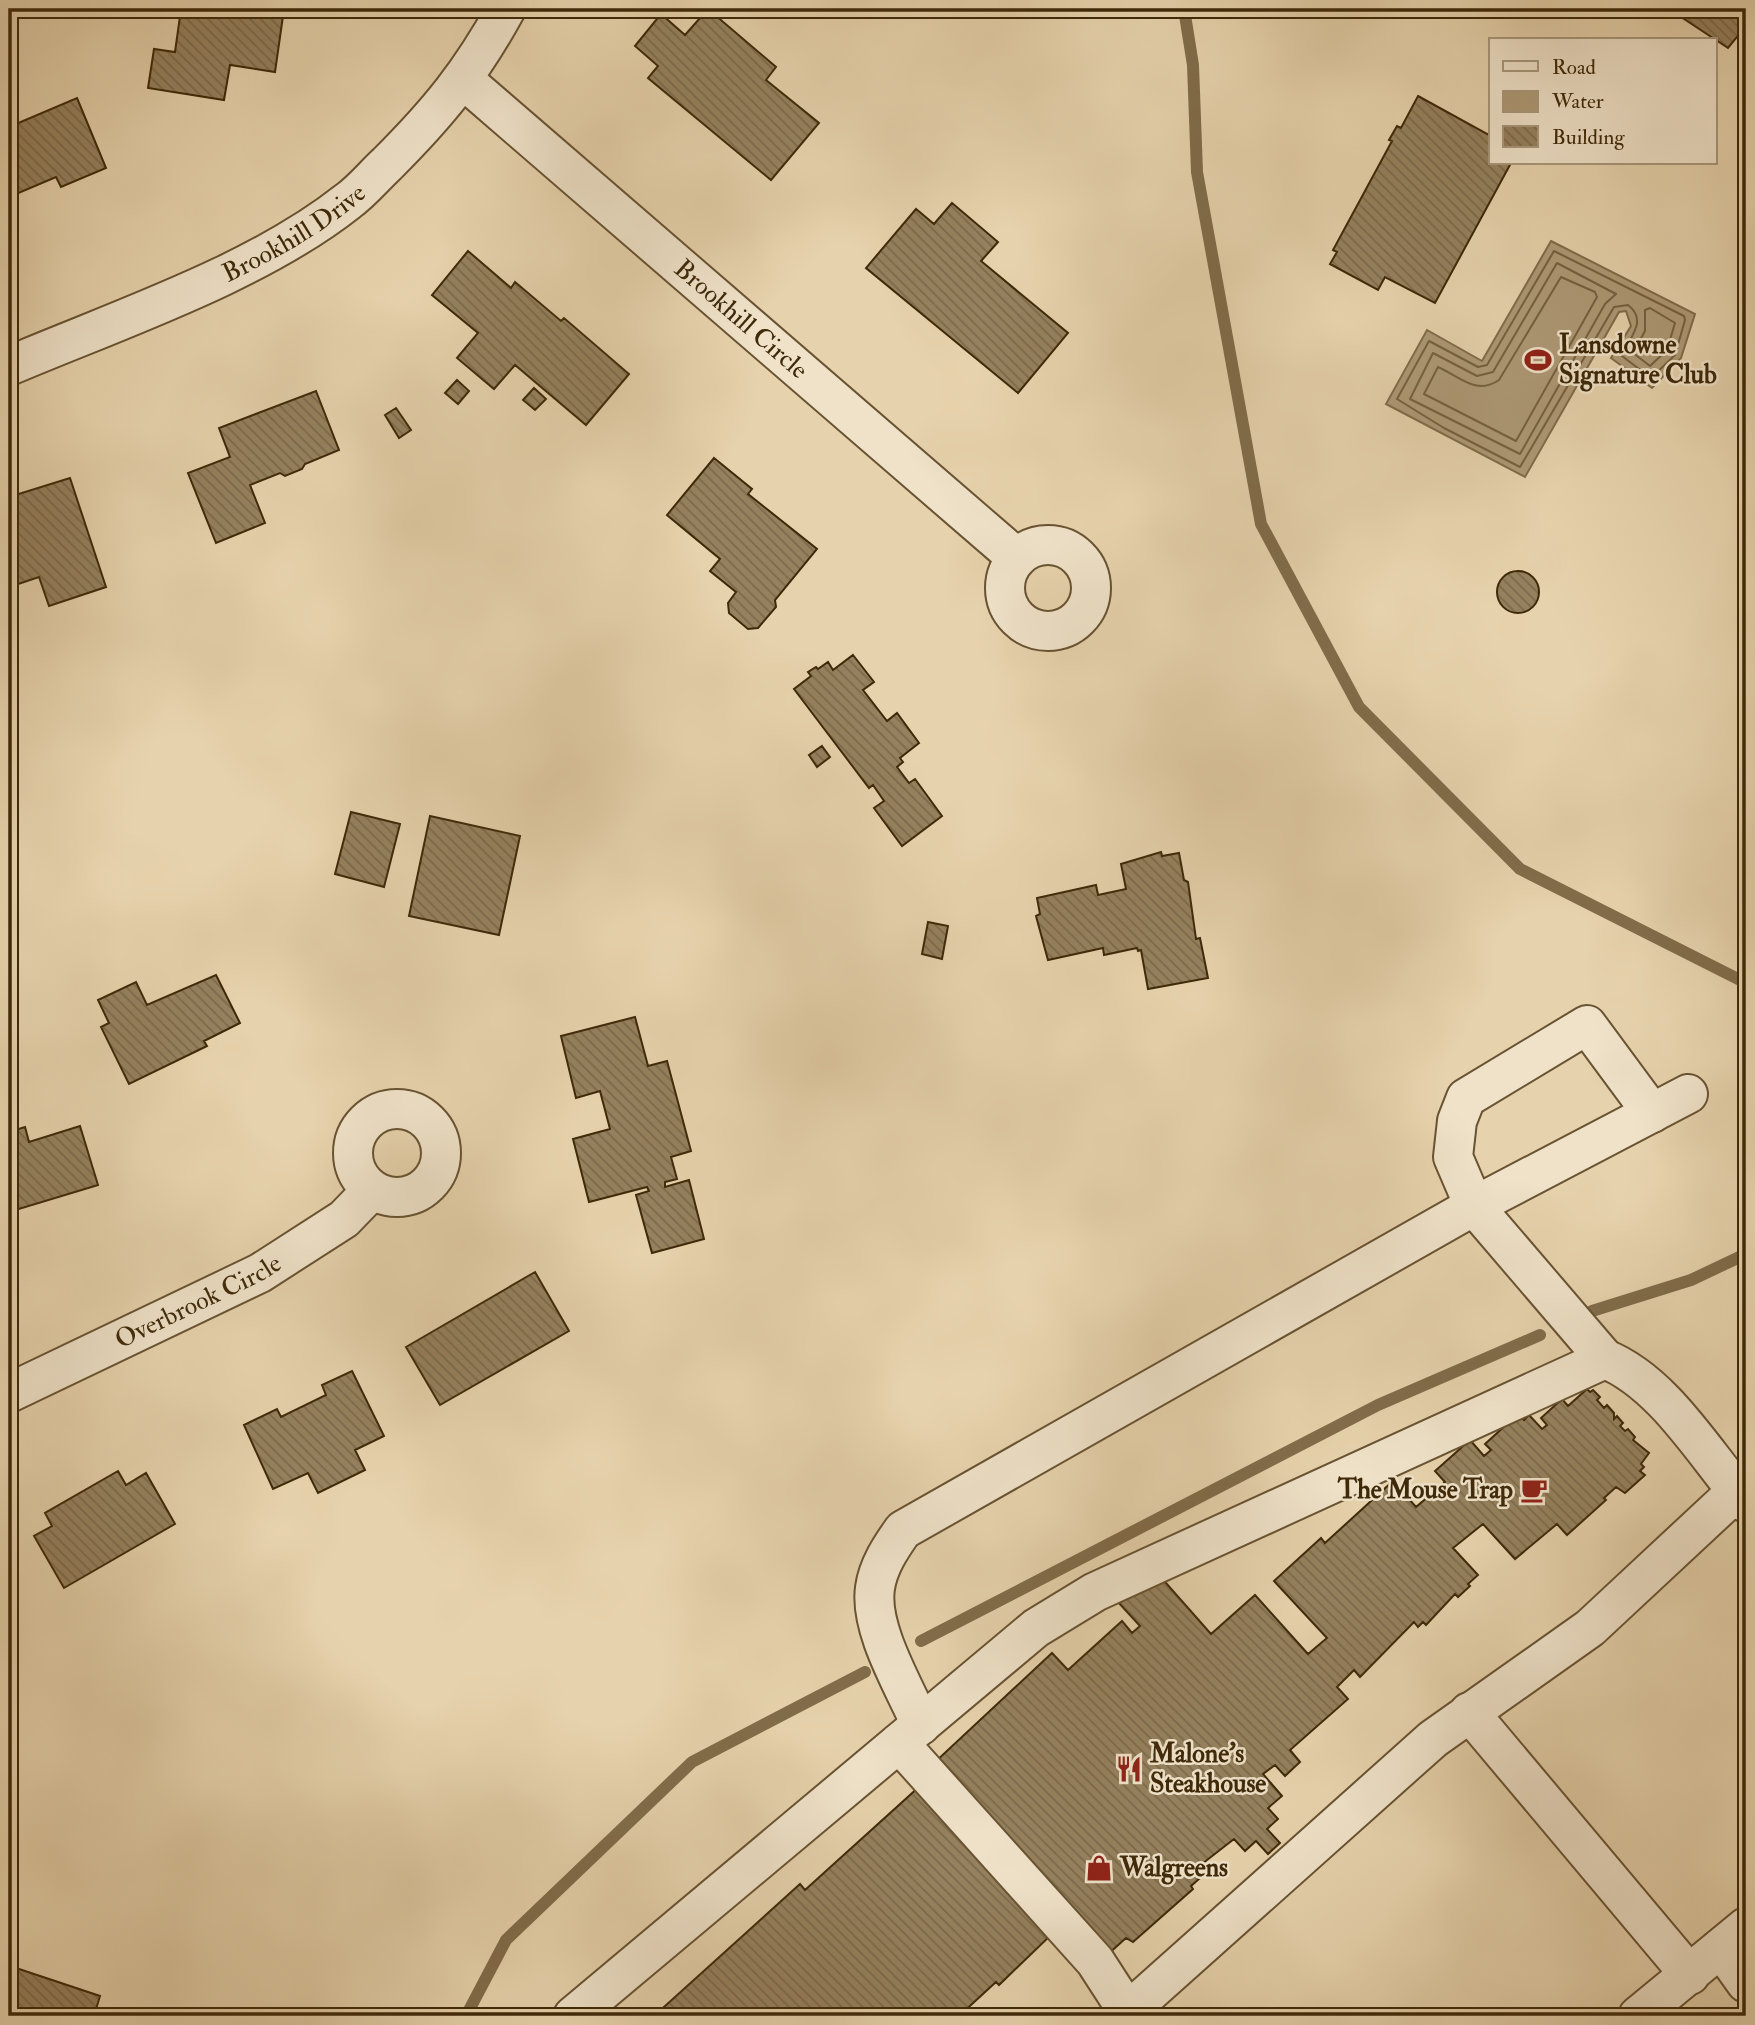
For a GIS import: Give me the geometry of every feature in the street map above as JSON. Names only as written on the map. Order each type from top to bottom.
[{"type":"street","name":"Brookhill Drive","points":[[9,366],[215,279],[274,249],[349,201],[435,117],[464,80],[506,9]]},
{"type":"street","name":"Brookhill Circle","points":[[464,80],[1017,558]]},
{"type":"street","points":[[1652,1113],[1587,1025],[1466,1098],[1457,1121],[1453,1157],[1474,1206],[1605,1359],[1628,1368],[1650,1386],[1742,1497],[1590,1628],[1433,1739],[1126,2014],[1095,1961],[910,1734],[876,1622],[875,1587],[886,1555],[903,1530],[1474,1206],[1652,1113],[1688,1094]]},
{"type":"street","name":"Overbrook Circle","points":[[9,1393],[260,1272],[344,1219],[372,1190]]},
{"type":"street","points":[[573,2016],[1036,1628],[1095,1592],[1605,1359]]},
{"type":"street","points":[[1469,1712],[1690,1975]]},
{"type":"street","points":[[1637,2016],[1734,1938],[1746,1983]]},
{"type":"water","name":"Lansdowne Signature Club","points":[[1551,241],[1695,314],[1681,358],[1652,388],[1611,358],[1631,326],[1626,311],[1619,312],[1525,477],[1386,404],[1427,330],[1482,361]]},
{"type":"building","points":[[181,9],[284,9],[275,72],[230,65],[224,100],[148,88],[154,49],[175,52]]},
{"type":"building","points":[[708,9],[776,67],[766,80],[819,123],[771,180],[648,78],[658,66],[635,46],[661,14],[685,35]]},
{"type":"building","points":[[1669,9],[1746,9],[1746,26],[1728,48]]},
{"type":"building","points":[[1418,96],[1489,135],[1489,164],[1510,164],[1435,303],[1385,277],[1378,290],[1330,264],[1337,252],[1333,250],[1392,141],[1389,140],[1397,126],[1401,128]]},
{"type":"building","points":[[77,98],[106,168],[61,187],[56,177],[9,197],[9,127]]},
{"type":"building","points":[[952,203],[998,242],[981,261],[1068,333],[1018,393],[866,268],[916,209],[934,224]]},
{"type":"building","points":[[468,251],[511,288],[515,282],[561,321],[564,318],[629,374],[586,425],[515,365],[494,389],[457,358],[478,333],[432,295]]},
{"type":"building","points":[[457,380],[469,391],[458,404],[445,393]]},
{"type":"building","points":[[534,388],[546,399],[535,410],[523,400]]},
{"type":"building","points":[[316,391],[339,450],[305,464],[302,469],[285,476],[280,473],[250,485],[265,523],[216,543],[188,473],[230,457],[219,428]]},
{"type":"building","points":[[396,408],[411,430],[399,438],[385,415]]},
{"type":"building","points":[[714,458],[752,489],[748,494],[817,549],[775,600],[776,607],[758,628],[748,629],[729,613],[728,603],[736,592],[710,571],[720,559],[667,515]]},
{"type":"building","points":[[70,478],[106,587],[49,606],[39,577],[9,587],[9,497]]},
{"type":"building","points":[[1518,571],[1533,577],[1539,592],[1533,607],[1518,613],[1503,607],[1497,592],[1503,577]]},
{"type":"building","points":[[853,655],[874,682],[863,690],[887,721],[897,713],[919,743],[900,758],[903,762],[897,767],[909,783],[915,779],[942,816],[902,846],[874,808],[884,801],[873,785],[869,788],[794,689],[811,676],[808,672],[816,667],[818,669],[828,662],[833,670]]},
{"type":"building","points":[[822,746],[830,757],[817,767],[809,755]]},
{"type":"building","points":[[351,812],[400,824],[384,887],[335,874]]},
{"type":"building","points":[[430,816],[520,836],[499,935],[409,916]]},
{"type":"building","points":[[1161,852],[1162,856],[1179,853],[1184,880],[1188,882],[1196,939],[1200,938],[1208,978],[1148,989],[1141,950],[1138,951],[1137,948],[1104,955],[1103,948],[1048,960],[1036,916],[1040,914],[1037,898],[1096,885],[1098,895],[1126,889],[1121,864]]},
{"type":"building","points":[[928,922],[948,926],[942,959],[922,954]]},
{"type":"building","points":[[216,975],[240,1023],[204,1041],[207,1046],[129,1084],[101,1027],[109,1023],[98,1000],[136,982],[147,1005]]},
{"type":"building","points":[[635,1017],[648,1066],[667,1061],[691,1151],[671,1157],[677,1179],[665,1182],[665,1187],[689,1180],[704,1239],[652,1253],[636,1195],[649,1191],[647,1187],[589,1202],[573,1139],[610,1129],[600,1091],[576,1098],[561,1036]]},
{"type":"building","points":[[80,1126],[98,1185],[9,1212],[9,1132],[25,1127],[29,1142]]},
{"type":"building","points":[[535,1272],[569,1331],[440,1405],[406,1347]]},
{"type":"building","points":[[352,1371],[384,1436],[355,1450],[365,1470],[318,1493],[308,1473],[273,1489],[244,1425],[277,1409],[281,1417],[326,1395],[322,1385]]},
{"type":"building","points":[[1587,1389],[1590,1392],[1593,1390],[1600,1397],[1597,1400],[1604,1408],[1607,1405],[1614,1413],[1614,1419],[1617,1416],[1623,1423],[1620,1426],[1625,1431],[1628,1429],[1635,1437],[1633,1440],[1649,1453],[1641,1464],[1644,1467],[1640,1471],[1645,1475],[1625,1493],[1616,1487],[1604,1498],[1606,1500],[1567,1535],[1557,1524],[1515,1559],[1483,1524],[1453,1548],[1478,1575],[1468,1584],[1470,1586],[1458,1597],[1455,1594],[1426,1625],[1423,1622],[1418,1627],[1414,1622],[1360,1677],[1354,1670],[1337,1687],[1348,1699],[1290,1750],[1300,1762],[1285,1776],[1275,1765],[1263,1774],[1282,1796],[1268,1808],[1278,1819],[1267,1829],[1280,1843],[1268,1854],[1256,1841],[1245,1851],[1234,1839],[1198,1867],[1201,1870],[1195,1875],[1199,1879],[1191,1886],[1193,1889],[1133,1942],[1126,1938],[1107,1955],[934,1763],[1052,1653],[1068,1670],[1122,1621],[1132,1633],[1140,1626],[1117,1601],[1159,1575],[1211,1634],[1255,1595],[1308,1654],[1327,1638],[1274,1581],[1321,1538],[1325,1543],[1393,1481],[1416,1507],[1445,1482],[1435,1471],[1470,1440],[1484,1456],[1491,1450],[1485,1444],[1518,1414],[1524,1420],[1529,1415],[1542,1429],[1547,1425],[1541,1418],[1562,1399],[1568,1406]]},
{"type":"building","points":[[118,1471],[126,1485],[146,1473],[175,1524],[64,1588],[34,1536],[52,1526],[45,1513]]},
{"type":"building","points":[[920,1786],[1053,1933],[999,1985],[996,1982],[959,2016],[654,2016],[800,1884],[805,1890]]},
{"type":"building","points":[[16,1968],[100,1996],[94,2016],[9,2016],[12,1993],[9,1990]]},
{"type":"waterway","points":[[1184,9],[1193,65],[1197,172],[1261,524],[1359,707],[1520,869],[1746,983]]},
{"type":"waterway","points":[[1592,1311],[1691,1280],[1746,1254]]},
{"type":"waterway","points":[[921,1641],[1378,1405],[1540,1335]]},
{"type":"waterway","points":[[466,2016],[506,1940],[692,1762],[865,1672]]},
{"type":"place","name":"Lansdowne Signature Club","points":[[1538,360]]},
{"type":"place","name":"The Mouse Trap","points":[[1534,1490]]},
{"type":"place","name":"Malone's Steakhouse","points":[[1129,1769]]},
{"type":"place","name":"Walgreens","points":[[1099,1868]]}]
